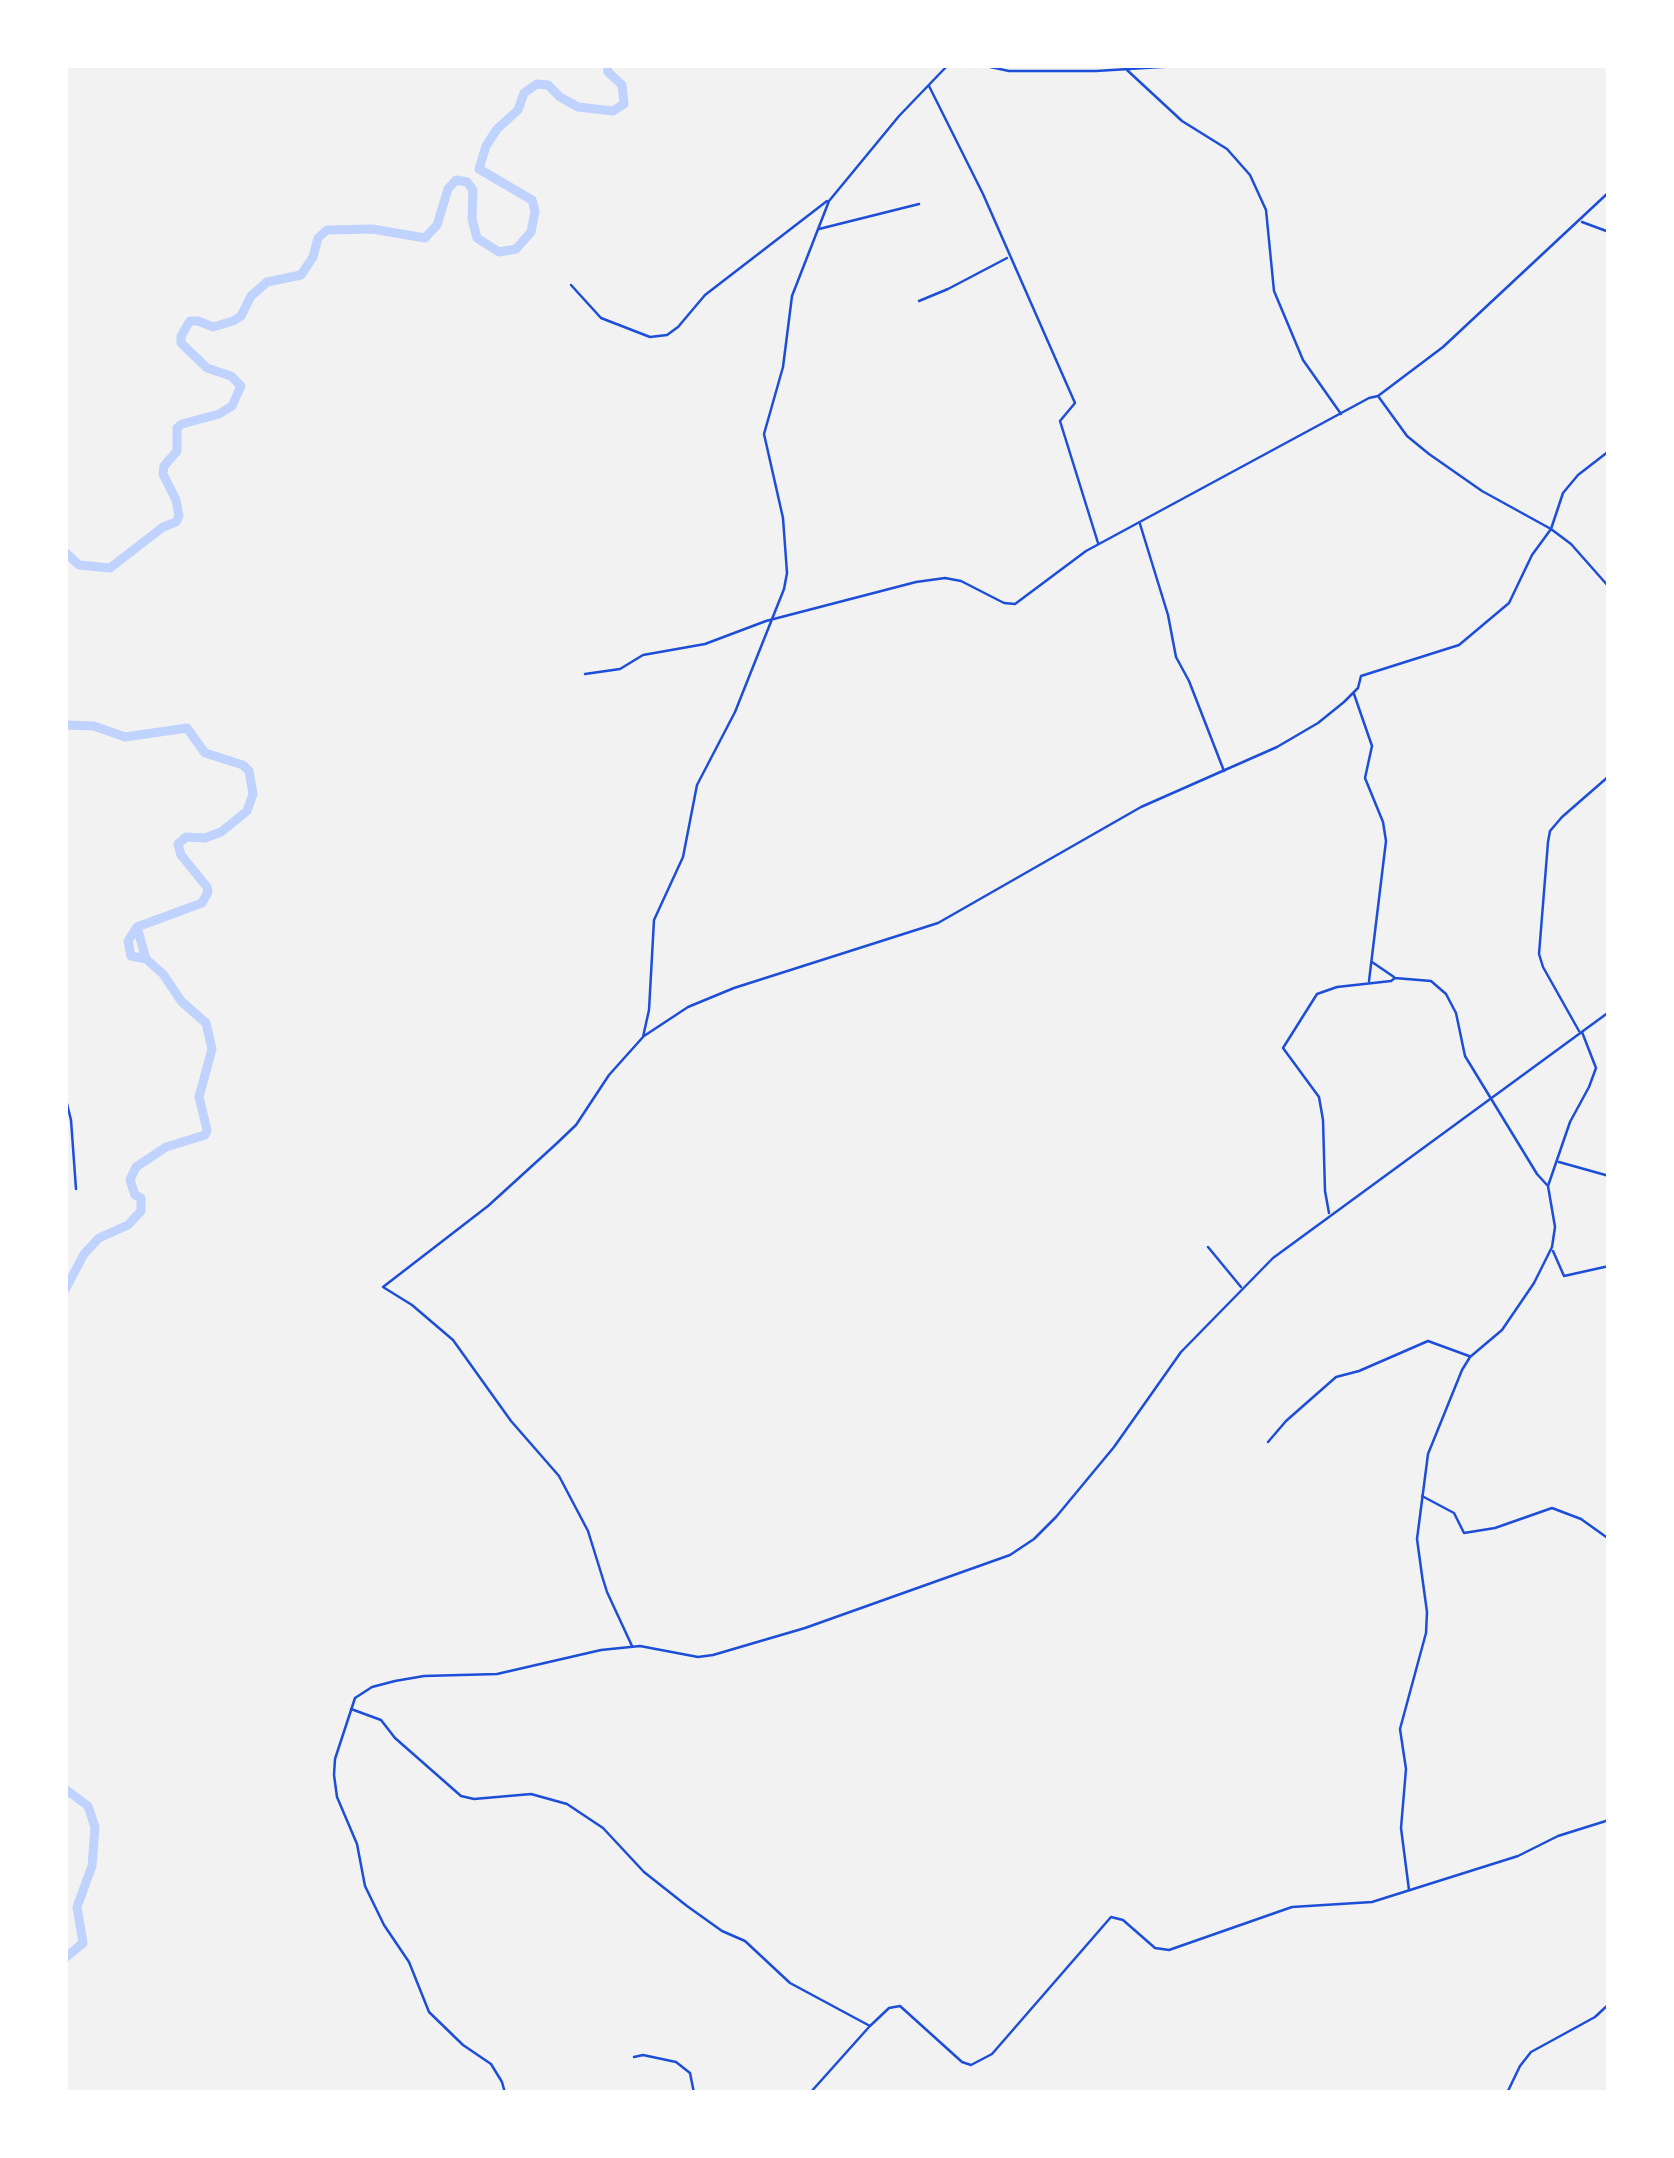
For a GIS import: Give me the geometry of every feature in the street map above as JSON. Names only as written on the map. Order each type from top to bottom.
[{"type":"street","points":[[571,285],[601,318],[650,337],[667,335],[705,295],[829,200],[899,116],[948,65]]},
{"type":"street","points":[[981,65],[1010,71],[1194,65]]},
{"type":"street","points":[[1127,70],[1182,121],[1227,149],[1250,175],[1266,210],[1274,291],[1304,360],[1341,414]]},
{"type":"street","points":[[929,86],[983,194],[1075,403],[1060,421],[1099,545]]},
{"type":"street","points":[[585,674],[620,669],[643,655],[705,644],[775,618],[916,582],[946,578],[1015,604],[1099,545],[1378,396],[1443,347],[1609,192]]},
{"type":"street","points":[[643,1037],[649,1010],[654,920],[682,857],[697,786],[775,618],[787,573],[781,503],[765,447],[765,423],[783,368],[792,296],[829,200]]},
{"type":"street","points":[[818,229],[919,204]]},
{"type":"street","points":[[1580,222],[1609,232]]},
{"type":"street","points":[[919,300],[948,290],[1009,257]]},
{"type":"street","points":[[1378,396],[1407,436],[1428,454],[1482,491],[1551,529],[1571,544],[1609,586]]},
{"type":"street","points":[[633,1646],[607,1592],[588,1530],[558,1476],[511,1422],[452,1340],[383,1286],[488,1206],[555,1145],[576,1125],[609,1074],[643,1037],[688,1007],[734,988],[938,922],[1141,807],[1277,748],[1318,723],[1354,692],[1366,674],[1466,640],[1509,602],[1532,555],[1551,529],[1563,494],[1578,474],[1609,451]]},
{"type":"street","points":[[1140,522],[1176,657],[1224,772]]},
{"type":"street","points":[[1354,692],[1372,746],[1365,778],[1383,822],[1386,841],[1369,983]]},
{"type":"street","points":[[1409,1891],[1401,1828],[1406,1769],[1400,1729],[1426,1633],[1428,1612],[1416,1539],[1428,1454],[1470,1357],[1502,1330],[1552,1248],[1556,1228],[1548,1186],[1570,1122],[1596,1068],[1581,1031],[1539,954],[1548,842],[1550,832],[1562,818],[1609,776]]},
{"type":"street","points":[[1371,962],[1395,978]]},
{"type":"street","points":[[1330,1214],[1324,1191],[1319,1097],[1283,1048],[1317,994],[1395,978],[1431,981],[1446,994],[1456,1013],[1464,1056],[1536,1174],[1548,1186]]},
{"type":"street","points":[[505,2093],[491,2064],[429,2012],[409,1962],[384,1925],[365,1886],[357,1844],[335,1787],[335,1759],[350,1708],[360,1693],[395,1680],[496,1674],[633,1646],[698,1657],[713,1655],[864,1608],[1020,1550],[1056,1517],[1095,1472],[1167,1368],[1273,1258],[1609,1012]]},
{"type":"street","points":[[65,1096],[71,1120],[76,1188]]},
{"type":"street","points":[[1558,1162],[1609,1176]]},
{"type":"street","points":[[1208,1247],[1242,1288]]},
{"type":"street","points":[[1552,1248],[1564,1276],[1609,1266]]},
{"type":"street","points":[[1268,1442],[1286,1420],[1336,1376],[1358,1371],[1428,1341],[1470,1357]]},
{"type":"street","points":[[1422,1496],[1454,1513],[1464,1534],[1496,1528],[1552,1508],[1582,1518],[1609,1540]]},
{"type":"street","points":[[350,1708],[380,1720],[416,1758],[461,1796],[548,1797],[584,1814],[603,1828],[644,1872],[722,1931],[745,1941],[776,1973],[870,2026]]},
{"type":"street","points":[[810,2093],[870,2026],[889,2008],[900,2006],[962,2062],[977,2064],[992,2054],[1111,1917],[1123,1920],[1162,1951],[1292,1908],[1354,1905],[1409,1891],[1518,1856],[1558,1836],[1609,1820]]},
{"type":"street","points":[[1507,2093],[1531,2052],[1594,2017],[1609,2004]]},
{"type":"street","points":[[634,2057],[643,2055],[676,2062],[690,2073],[694,2093]]},
{"type":"waterway","points":[[65,552],[79,565],[110,568],[163,527],[176,522],[176,500],[163,474],[164,466],[177,451],[177,428],[232,406],[241,386],[231,376],[207,368],[181,343],[190,321],[213,327],[241,316],[251,296],[267,282],[301,275],[313,257],[318,238],[327,230],[372,229],[425,238],[437,225],[448,189],[456,180],[467,182],[473,190],[472,219],[477,238],[499,252],[516,249],[531,232],[535,211],[532,200],[479,169],[486,146],[497,129],[518,110],[524,93],[537,84],[548,85],[578,107],[613,111],[624,104],[622,85],[608,72],[607,65]]},
{"type":"waterway","points":[[65,725],[94,726],[125,737],[187,728],[205,753],[243,765],[249,771],[253,794],[247,811],[221,832],[205,838],[186,837],[178,844],[181,855],[207,887],[202,903],[137,927],[128,941],[131,956],[146,959],[163,974],[181,1001],[206,1023],[212,1049],[199,1097],[207,1130],[205,1135],[166,1147],[136,1167],[130,1180],[135,1195],[141,1198],[141,1211],[128,1225],[99,1238],[84,1254],[65,1290]]},
{"type":"waterway","points":[[137,927],[146,959]]},
{"type":"waterway","points":[[65,1789],[88,1806],[95,1827],[92,1866],[77,1907],[83,1943],[65,1958]]}]
